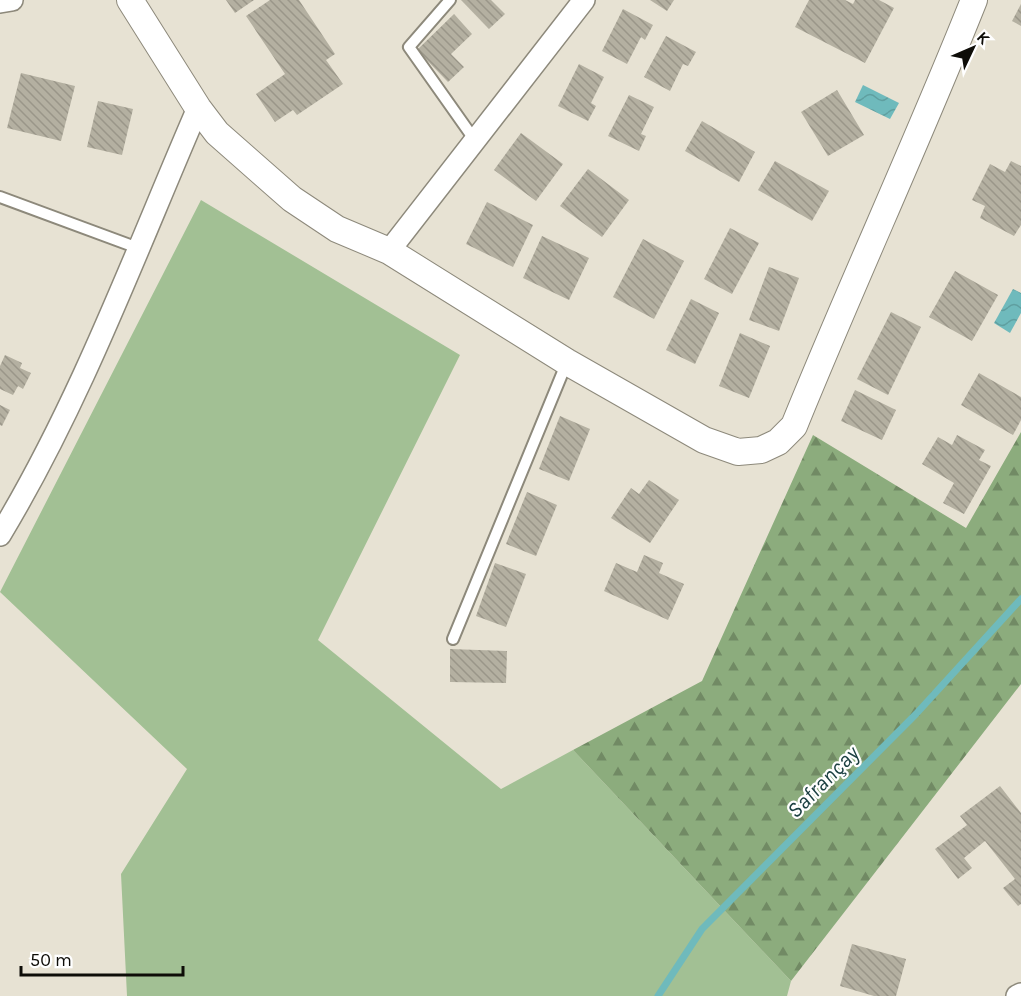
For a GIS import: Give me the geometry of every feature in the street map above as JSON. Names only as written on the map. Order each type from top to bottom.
[{"type":"street","points":[[0,2],[12,0]]},
{"type":"street","points":[[130,0],[198,108],[230,145],[292,199],[338,229],[389,251],[567,362],[704,440],[738,452],[761,450],[778,442],[794,426],[855,276],[974,0]]},
{"type":"street","points":[[389,251],[584,0]]},
{"type":"street","points":[[0,535],[32,482],[138,248],[198,108]]},
{"type":"street","points":[[1017,996],[1021,994]]},
{"type":"lane","points":[[450,0],[409,47],[474,139]]},
{"type":"lane","points":[[0,198],[138,248]]},
{"type":"lane","points":[[453,639],[567,362]]},
{"type":"green space","points":[[201,200],[460,355],[318,640],[501,789],[573,750],[791,981],[787,996],[127,996],[121,874],[187,769],[0,592]]},
{"type":"green space","points":[[1021,432],[1021,684],[791,981],[573,750],[702,681],[813,435],[966,528]]},
{"type":"water","points":[[863,85],[899,103],[890,119],[855,102]]},
{"type":"water","points":[[1013,289],[1021,293],[1021,313],[1010,333],[994,323]]},
{"type":"building","points":[[226,0],[254,0],[235,13]]},
{"type":"building","points":[[270,0],[299,0],[335,54],[326,60],[343,84],[297,115],[293,110],[275,122],[256,94],[285,74],[246,16]]},
{"type":"building","points":[[461,0],[491,0],[505,14],[489,29]]},
{"type":"building","points":[[650,0],[674,0],[667,11]]},
{"type":"building","points":[[809,0],[845,0],[853,4],[855,0],[879,0],[894,8],[865,63],[795,27]]},
{"type":"building","points":[[1021,4],[1021,26],[1012,21]]},
{"type":"building","points":[[623,9],[653,25],[645,40],[641,37],[627,64],[602,51]]},
{"type":"building","points":[[454,14],[472,34],[451,54],[464,67],[448,82],[417,50]]},
{"type":"building","points":[[666,36],[696,52],[688,66],[683,64],[670,91],[644,77]]},
{"type":"building","points":[[579,64],[604,77],[591,103],[596,106],[588,121],[558,106]]},
{"type":"building","points":[[21,73],[75,86],[61,141],[7,128]]},
{"type":"building","points":[[837,90],[864,135],[828,156],[801,112]]},
{"type":"building","points":[[629,95],[654,107],[641,134],[646,136],[639,151],[608,136]]},
{"type":"building","points":[[98,101],[133,109],[122,155],[87,147]]},
{"type":"building","points":[[702,121],[755,152],[739,182],[685,151]]},
{"type":"building","points":[[521,133],[563,164],[536,201],[494,170]]},
{"type":"building","points":[[775,161],[829,191],[812,221],[758,190]]},
{"type":"building","points":[[1011,161],[1021,166],[1021,225],[1014,236],[980,218],[985,206],[972,200],[990,164],[1005,172]]},
{"type":"building","points":[[588,169],[629,200],[602,237],[560,206]]},
{"type":"building","points":[[487,202],[533,225],[513,267],[466,244]]},
{"type":"building","points":[[730,228],[759,243],[732,294],[704,279]]},
{"type":"building","points":[[542,236],[589,258],[569,300],[523,278]]},
{"type":"building","points":[[643,239],[684,261],[654,319],[613,297]]},
{"type":"building","points":[[769,267],[799,278],[779,331],[749,320]]},
{"type":"building","points":[[955,271],[998,295],[972,341],[929,317]]},
{"type":"building","points":[[691,299],[719,313],[695,364],[666,350]]},
{"type":"building","points":[[891,312],[921,327],[888,395],[857,379]]},
{"type":"building","points":[[740,333],[770,346],[749,398],[719,386]]},
{"type":"building","points":[[5,355],[22,363],[20,368],[31,373],[23,389],[18,386],[13,395],[0,389],[0,366]]},
{"type":"building","points":[[979,373],[1021,397],[1021,420],[1013,435],[961,405]]},
{"type":"building","points":[[855,390],[896,410],[882,440],[841,421]]},
{"type":"building","points":[[0,405],[10,410],[2,426],[0,425]]},
{"type":"building","points":[[560,416],[590,429],[569,481],[539,469]]},
{"type":"building","points":[[957,435],[985,450],[979,460],[991,466],[964,514],[943,503],[954,483],[922,464],[938,437],[952,445]]},
{"type":"building","points":[[649,480],[679,500],[650,543],[611,518],[631,488],[639,494]]},
{"type":"building","points":[[527,492],[557,505],[536,556],[506,544]]},
{"type":"building","points":[[644,555],[663,563],[659,573],[684,584],[668,620],[604,591],[616,563],[637,572]]},
{"type":"building","points":[[495,563],[526,574],[506,627],[476,616]]},
{"type":"building","points":[[450,649],[507,651],[506,683],[450,682]]},
{"type":"building","points":[[1000,786],[1021,813],[1021,904],[1018,906],[1003,888],[1015,879],[985,841],[964,858],[972,868],[958,879],[935,849],[967,825],[960,816]]},
{"type":"building","points":[[852,944],[906,959],[896,996],[874,996],[840,986]]},
{"type":"waterway","name":"Safrançay","points":[[658,996],[702,929],[916,714],[1021,599]]}]
